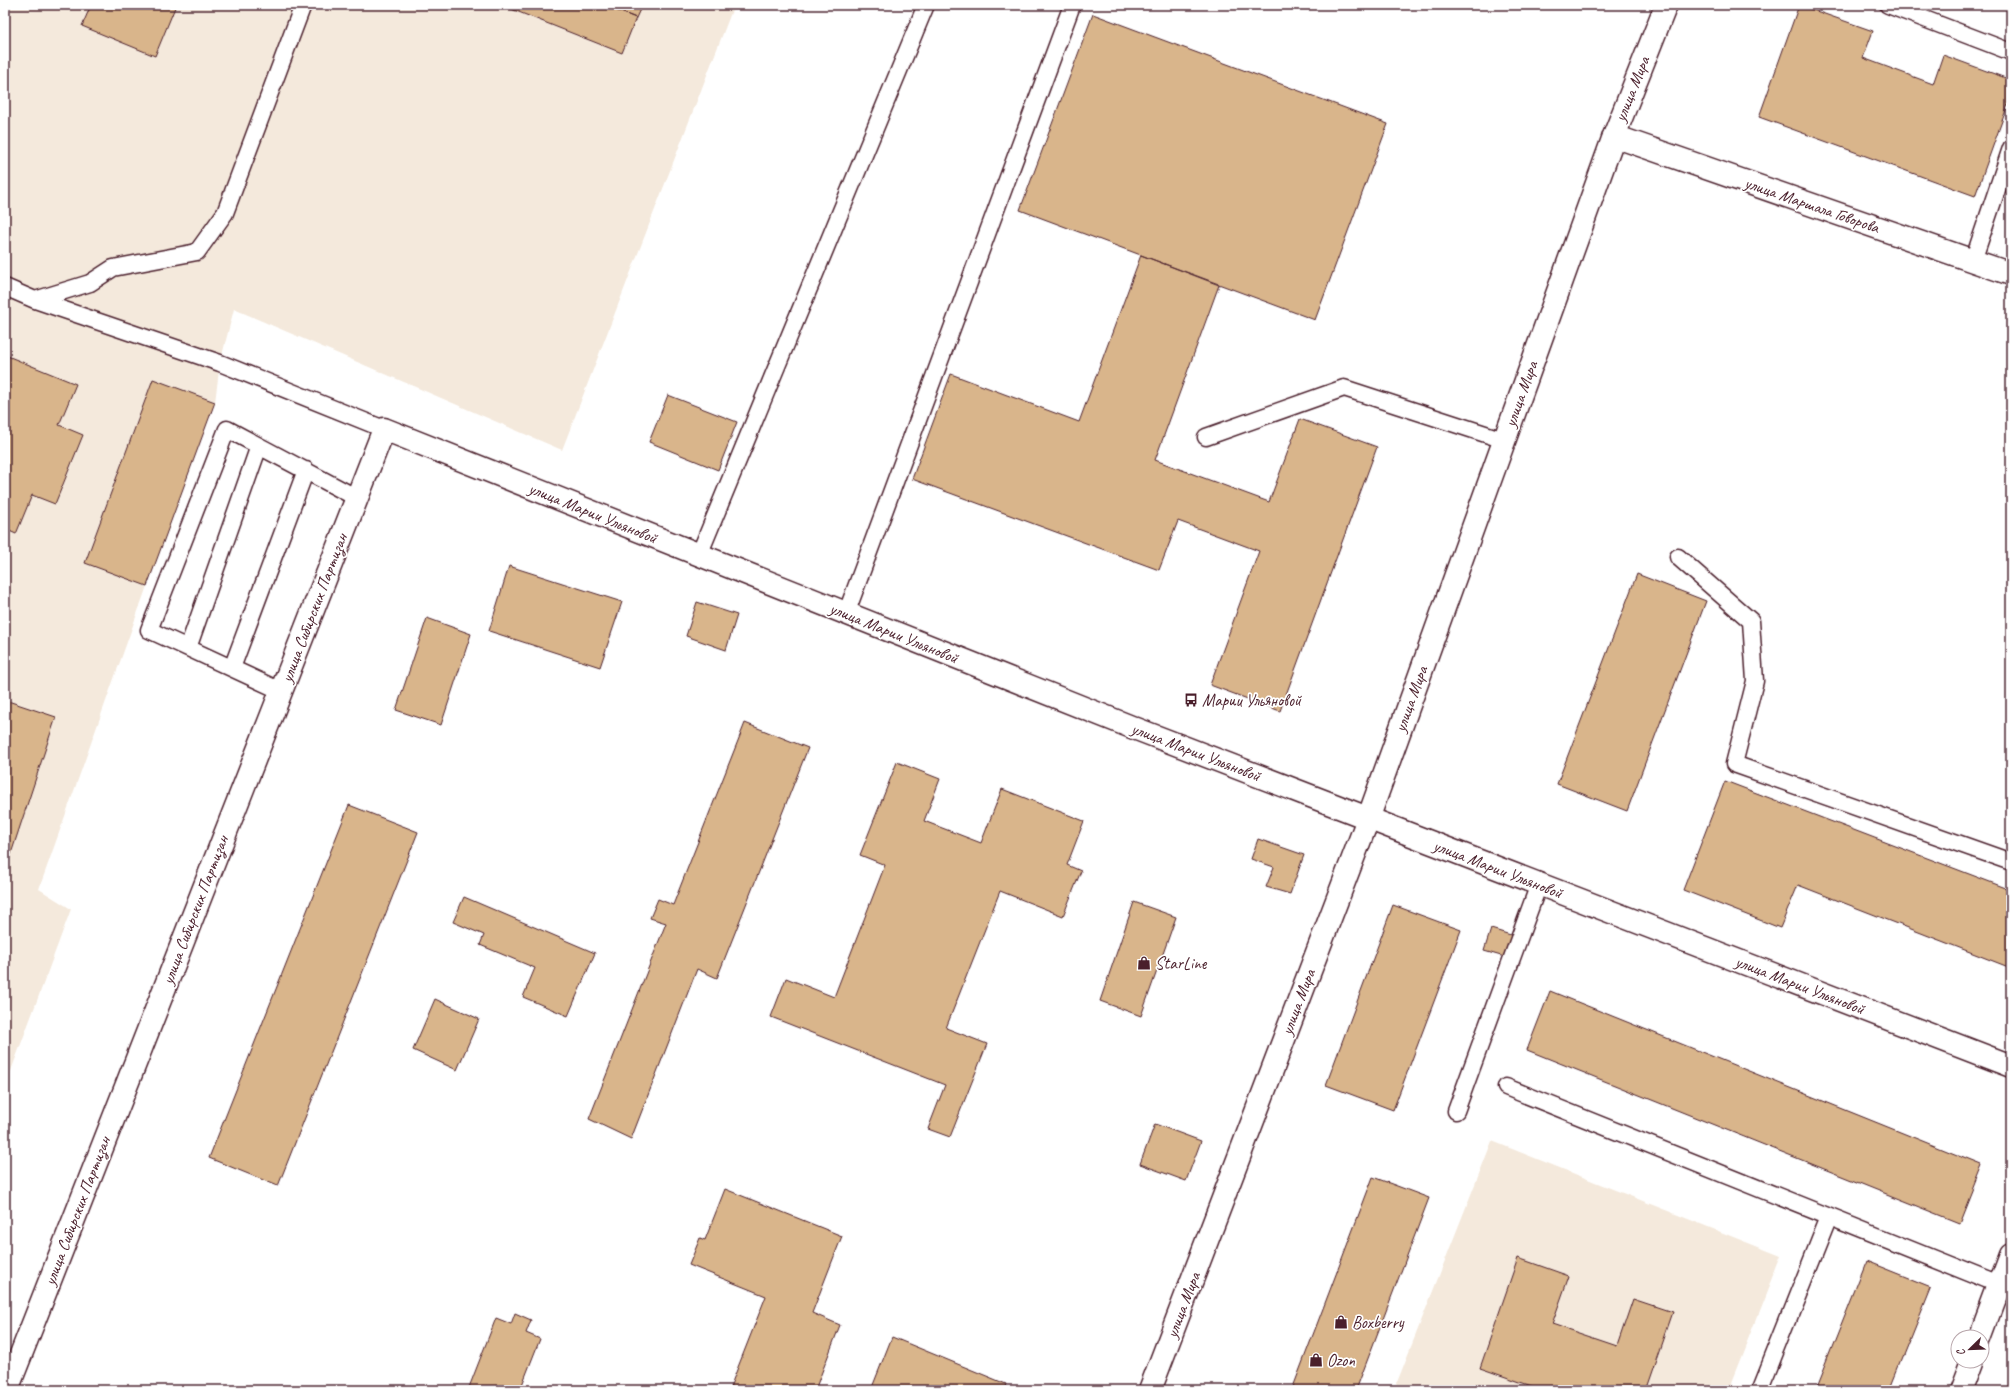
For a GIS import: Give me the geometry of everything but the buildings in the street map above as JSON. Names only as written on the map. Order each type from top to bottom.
[{"type":"street","name":"улица Мира","points":[[1150,1390],[1368,819],[1614,136],[1666,5]]},
{"type":"street","name":"улица Маршала Говорова","points":[[1614,136],[2011,274]]},
{"type":"street","name":"улица Марии Ульяновой","points":[[384,430],[846,614],[1368,819],[2011,1066]]},
{"type":"street","name":"улица Сибирских Партизан","points":[[7,1390],[384,430]]},
{"type":"street","points":[[1983,1329],[2011,1254]]},
{"type":"street","points":[[1960,1390],[1968,1369]]},
{"type":"lane","points":[[35,300],[90,283],[113,268],[197,252],[226,213],[303,5]]},
{"type":"lane","points":[[699,555],[926,5]]},
{"type":"lane","points":[[846,614],[1072,5]]},
{"type":"lane","points":[[1888,5],[2011,52]]},
{"type":"lane","points":[[1973,261],[2011,148]]},
{"type":"lane","points":[[5,286],[35,300],[220,363],[384,430]]},
{"type":"lane","points":[[1206,437],[1344,388],[1504,440]]},
{"type":"lane","points":[[281,691],[148,630],[226,429],[357,498]]},
{"type":"lane","points":[[188,648],[259,446]]},
{"type":"lane","points":[[232,668],[306,470]]},
{"type":"lane","points":[[1678,557],[1751,621],[1755,681],[1734,764],[2011,862]]},
{"type":"lane","points":[[1456,1111],[1539,884]]},
{"type":"lane","points":[[1506,1087],[1999,1285]]},
{"type":"lane","points":[[1760,1390],[1829,1217]]},
{"type":"shaded area","points":[[5,5],[734,5],[562,450],[234,309],[220,363],[215,402],[147,586],[39,889],[71,909],[5,1087]]},
{"type":"shaded area","points":[[1492,1141],[1781,1256],[1728,1390],[1394,1390]]},
{"type":"place","name":"Марии Ульяновой","points":[[1191,700]]},
{"type":"place","name":"StarLine","points":[[1144,963]]},
{"type":"place","name":"Boxberry","points":[[1341,1322]]},
{"type":"place","name":"Ozon","points":[[1316,1360]]}]
